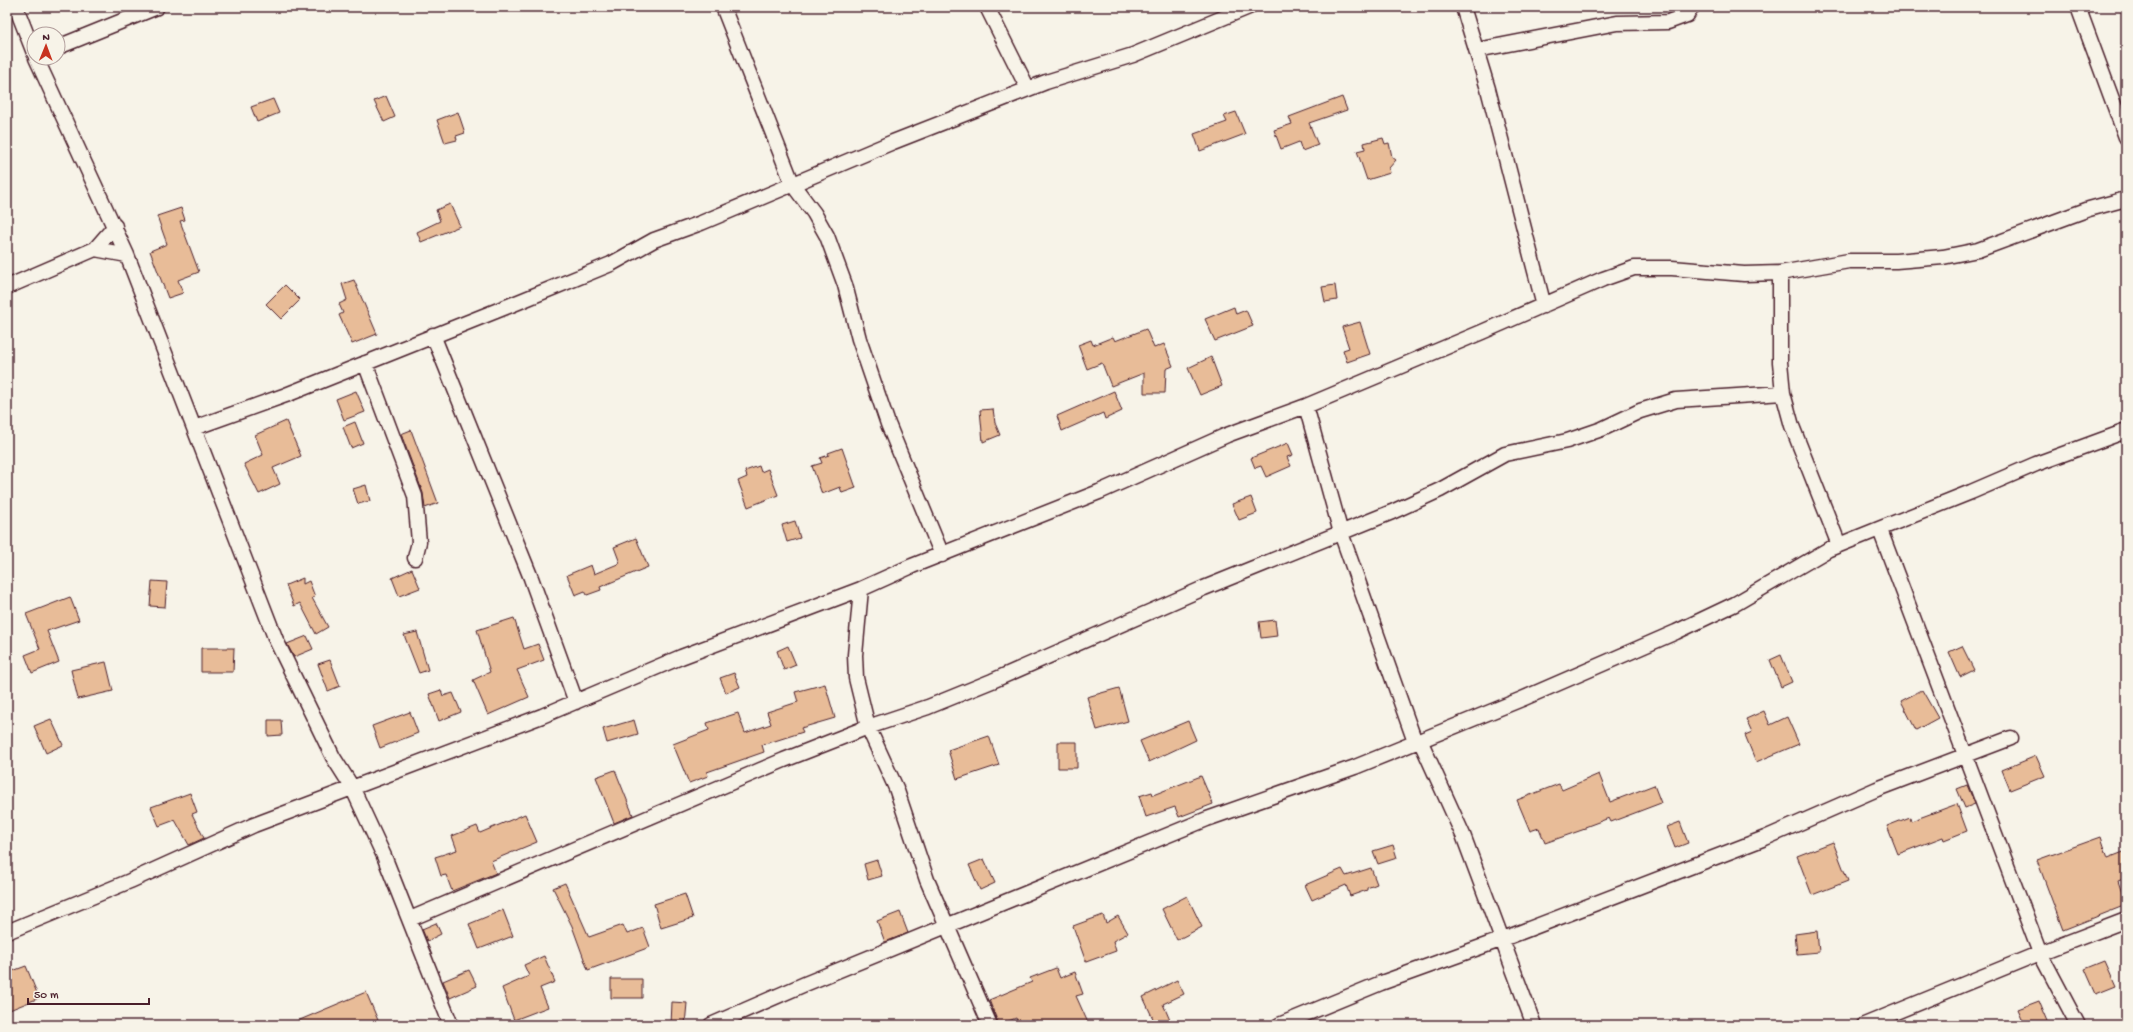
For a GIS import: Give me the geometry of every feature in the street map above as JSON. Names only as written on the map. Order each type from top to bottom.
[{"type":"street","points":[[16,7],[26,33]]},
{"type":"street","points":[[66,44],[157,7]]},
{"type":"street","points":[[987,7],[1028,89]]},
{"type":"street","points":[[194,428],[286,395],[611,264],[654,240],[793,185],[893,142],[1028,89],[1133,55],[1249,7]]},
{"type":"street","points":[[1463,7],[1477,50],[1544,306]]},
{"type":"street","points":[[1477,50],[1617,23],[1668,22],[1687,15],[1692,7]]},
{"type":"street","points":[[2078,7],[2126,137]]},
{"type":"street","points":[[726,8],[793,185],[814,213],[827,236],[845,286],[859,339],[888,424],[942,554]]},
{"type":"street","points":[[40,66],[115,226],[127,255],[276,640],[333,757],[352,787],[384,856],[451,1025]]},
{"type":"street","points":[[7,932],[130,881],[254,825],[576,702],[681,657],[861,589],[942,554],[1099,492],[1227,435],[1306,406],[1544,306],[1603,279],[1634,268],[1672,268],[1744,274],[1780,273],[1849,262],[1896,261],[1943,257],[1978,250],[2082,212],[2126,199]]},
{"type":"street","points":[[7,288],[95,248],[115,226]]},
{"type":"street","points":[[95,248],[127,255]]},
{"type":"street","points":[[1780,273],[1780,362],[1783,393],[1792,426],[1839,545]]},
{"type":"street","points":[[433,335],[531,578],[576,702]]},
{"type":"street","points":[[365,363],[393,442],[415,496],[419,542],[415,558]]},
{"type":"street","points":[[410,919],[784,760],[868,727],[928,707],[992,681],[1204,588],[1392,512],[1440,490],[1505,454],[1567,441],[1602,429],[1640,411],[1676,400],[1783,393]]},
{"type":"street","points":[[1306,406],[1341,533],[1418,741],[1463,835],[1534,1025]]},
{"type":"street","points":[[711,1025],[805,984],[1207,819],[1354,767],[1418,741],[1676,632],[1735,604],[1829,549],[1880,530],[2036,464],[2126,431]]},
{"type":"street","points":[[1880,530],[2040,953],[2078,1025]]},
{"type":"street","points":[[861,589],[855,654],[856,678],[868,727],[896,788],[927,880],[990,1025]]},
{"type":"street","points":[[1279,1025],[1381,983],[1503,939],[1765,838],[1877,790],[2011,738]]},
{"type":"street","points":[[1864,1025],[2040,953],[2126,920]]},
{"type":"building","points":[[386,96],[395,117],[384,122],[374,101]]},
{"type":"building","points":[[1342,97],[1347,110],[1309,123],[1318,145],[1302,151],[1299,142],[1281,149],[1274,130],[1292,124],[1289,117]]},
{"type":"building","points":[[273,99],[279,113],[257,122],[251,107]]},
{"type":"building","points":[[458,112],[465,133],[456,136],[457,140],[445,143],[437,120]]},
{"type":"building","points":[[1236,112],[1245,134],[1200,151],[1194,134],[1227,122],[1224,116]]},
{"type":"building","points":[[1383,138],[1385,144],[1389,143],[1392,157],[1396,160],[1389,168],[1390,173],[1367,180],[1357,151],[1365,149],[1364,143]]},
{"type":"building","points":[[450,204],[460,226],[421,242],[417,232],[440,221],[436,210]]},
{"type":"building","points":[[181,208],[185,220],[180,221],[199,272],[178,280],[183,293],[168,298],[150,251],[167,244],[157,216]]},
{"type":"building","points":[[354,280],[377,334],[352,344],[339,315],[343,313],[339,304],[347,300],[342,284]]},
{"type":"building","points":[[285,285],[300,300],[281,319],[266,304]]},
{"type":"building","points":[[1335,285],[1337,300],[1325,302],[1322,287]]},
{"type":"building","points":[[1234,307],[1236,314],[1246,310],[1253,326],[1215,341],[1205,319]]},
{"type":"building","points":[[1360,322],[1370,354],[1347,362],[1343,350],[1349,348],[1342,327]]},
{"type":"building","points":[[1146,329],[1154,348],[1164,344],[1173,366],[1166,369],[1165,393],[1144,393],[1144,373],[1111,386],[1102,363],[1087,369],[1078,345],[1091,340],[1093,345],[1113,337],[1115,341]]},
{"type":"building","points":[[1211,357],[1222,386],[1200,395],[1188,368]]},
{"type":"building","points":[[356,391],[365,412],[344,420],[336,399]]},
{"type":"building","points":[[1114,391],[1122,411],[1105,419],[1103,413],[1062,431],[1057,416]]},
{"type":"building","points":[[993,409],[995,423],[1000,435],[983,442],[980,410]]},
{"type":"building","points":[[286,421],[301,456],[273,468],[280,484],[259,494],[244,464],[263,455],[255,435]]},
{"type":"building","points":[[355,422],[363,443],[351,448],[343,427]]},
{"type":"building","points":[[411,430],[438,503],[425,508],[423,493],[401,434]]},
{"type":"building","points":[[1288,443],[1293,455],[1287,457],[1291,466],[1266,477],[1261,466],[1255,468],[1251,458]]},
{"type":"building","points":[[842,448],[856,488],[842,493],[840,487],[822,494],[812,466],[822,463],[820,458],[829,455],[828,453]]},
{"type":"building","points":[[759,466],[761,472],[768,469],[778,495],[748,507],[738,481],[747,477],[745,471]]},
{"type":"building","points":[[366,485],[370,501],[358,504],[353,489]]},
{"type":"building","points":[[1251,497],[1257,513],[1239,520],[1232,504]]},
{"type":"building","points":[[795,521],[800,538],[787,542],[782,525]]},
{"type":"building","points":[[636,538],[648,567],[600,587],[601,590],[587,595],[585,591],[575,595],[567,575],[591,565],[594,574],[620,563],[614,547]]},
{"type":"building","points":[[412,569],[420,588],[399,596],[392,578]]},
{"type":"building","points":[[303,578],[303,584],[309,581],[315,597],[312,598],[328,627],[316,634],[300,603],[294,606],[286,585]]},
{"type":"building","points":[[152,581],[167,582],[165,607],[150,606]]},
{"type":"building","points":[[70,597],[79,620],[47,631],[59,662],[32,673],[25,655],[40,649],[26,614]]},
{"type":"building","points":[[514,618],[524,649],[538,644],[544,660],[517,670],[529,697],[488,715],[473,680],[490,672],[477,630]]},
{"type":"building","points":[[1275,620],[1277,636],[1261,638],[1259,622]]},
{"type":"building","points":[[417,632],[428,670],[419,673],[404,635]]},
{"type":"building","points":[[307,636],[313,649],[294,657],[287,644]]},
{"type":"building","points":[[788,646],[796,665],[784,670],[777,651]]},
{"type":"building","points":[[1962,646],[1974,670],[1960,677],[1949,652]]},
{"type":"building","points":[[201,648],[234,648],[233,672],[201,672]]},
{"type":"building","points":[[1781,655],[1792,682],[1781,687],[1770,660]]},
{"type":"building","points":[[330,660],[340,686],[328,691],[318,664]]},
{"type":"building","points":[[106,662],[113,691],[78,699],[71,670]]},
{"type":"building","points":[[734,673],[740,687],[726,693],[720,678]]},
{"type":"building","points":[[825,684],[835,718],[801,728],[803,732],[762,745],[764,752],[707,772],[708,776],[689,783],[673,744],[709,730],[707,723],[738,713],[745,733],[771,724],[767,712],[798,702],[795,692]]},
{"type":"building","points":[[1119,688],[1128,721],[1097,730],[1087,697]]},
{"type":"building","points":[[441,690],[443,696],[453,693],[461,712],[439,721],[429,694]]},
{"type":"building","points":[[1922,690],[1938,718],[1916,730],[1901,701]]},
{"type":"building","points":[[1764,711],[1770,725],[1787,717],[1799,744],[1756,762],[1745,735],[1752,732],[1746,719]]},
{"type":"building","points":[[410,712],[418,733],[380,748],[372,726]]},
{"type":"building","points":[[51,719],[63,745],[46,753],[34,726]]},
{"type":"building","points":[[268,720],[281,720],[282,735],[268,736]]},
{"type":"building","points":[[634,720],[638,734],[607,743],[603,729]]},
{"type":"building","points":[[1188,721],[1196,740],[1149,762],[1140,741]]},
{"type":"building","points":[[989,736],[999,765],[957,779],[948,750]]},
{"type":"building","points":[[1058,742],[1077,742],[1077,768],[1058,768]]},
{"type":"building","points":[[2036,756],[2045,776],[2010,790],[2002,770]]},
{"type":"building","points":[[615,770],[633,815],[614,823],[596,777]]},
{"type":"building","points":[[1599,774],[1610,802],[1654,785],[1661,803],[1611,822],[1609,818],[1585,827],[1585,829],[1545,843],[1539,828],[1530,831],[1517,800],[1559,784],[1562,790]]},
{"type":"building","points":[[1201,776],[1213,804],[1179,817],[1175,807],[1146,817],[1139,796],[1152,792],[1153,795]]},
{"type":"building","points":[[1967,785],[1975,804],[1965,808],[1957,789]]},
{"type":"building","points":[[190,793],[197,812],[192,814],[204,838],[189,845],[175,820],[159,826],[151,807]]},
{"type":"building","points":[[1957,804],[1967,831],[1944,840],[1943,837],[1898,854],[1887,826],[1910,817],[1911,821]]},
{"type":"building","points":[[525,814],[537,842],[491,861],[496,873],[452,891],[446,875],[441,876],[435,857],[457,850],[452,836],[477,826],[480,833]]},
{"type":"building","points":[[1680,822],[1688,843],[1675,848],[1667,827]]},
{"type":"building","points":[[2101,837],[2108,858],[2126,851],[2126,878],[2118,881],[2126,905],[2063,930],[2037,860]]},
{"type":"building","points":[[1833,842],[1848,881],[1812,895],[1797,856]]},
{"type":"building","points":[[1393,845],[1397,858],[1378,864],[1373,851]]},
{"type":"building","points":[[984,859],[995,883],[980,890],[969,865]]},
{"type":"building","points":[[877,860],[882,876],[868,880],[864,864]]},
{"type":"building","points":[[1371,868],[1377,884],[1367,888],[1367,890],[1350,896],[1346,885],[1312,900],[1305,885],[1342,869],[1346,876]]},
{"type":"building","points":[[565,883],[589,937],[623,925],[627,934],[643,928],[650,947],[588,970],[572,926],[553,888]]},
{"type":"building","points":[[685,894],[693,918],[661,928],[654,904]]},
{"type":"building","points":[[1187,896],[1202,927],[1177,940],[1162,909]]},
{"type":"building","points":[[503,910],[513,936],[479,949],[469,924]]},
{"type":"building","points":[[900,912],[908,933],[885,942],[877,921]]},
{"type":"building","points":[[1103,915],[1106,923],[1118,916],[1128,933],[1113,941],[1116,951],[1086,962],[1073,926]]},
{"type":"building","points":[[436,923],[441,934],[427,941],[422,929]]},
{"type":"building","points":[[1817,931],[1819,952],[1797,954],[1795,934]]},
{"type":"building","points":[[544,956],[555,982],[540,988],[548,1007],[514,1020],[502,988],[529,976],[524,965]]},
{"type":"building","points":[[2105,961],[2116,986],[2096,994],[2085,969]]},
{"type":"building","points":[[26,966],[39,998],[7,1011],[7,973]]},
{"type":"building","points":[[1056,968],[1060,978],[1075,972],[1083,994],[1076,996],[1089,1025],[1019,1025],[1016,1018],[999,1025],[989,1000],[1032,982],[1030,978]]},
{"type":"building","points":[[469,970],[477,986],[450,998],[443,981]]},
{"type":"building","points":[[611,979],[642,979],[642,998],[611,998]]},
{"type":"building","points":[[1177,980],[1184,994],[1163,1004],[1172,1025],[1156,1025],[1143,997]]},
{"type":"building","points":[[366,992],[380,1025],[288,1025]]},
{"type":"building","points":[[2039,1001],[2049,1025],[2025,1025],[2018,1009]]},
{"type":"building","points":[[672,1002],[687,1003],[685,1025],[671,1025]]}]
